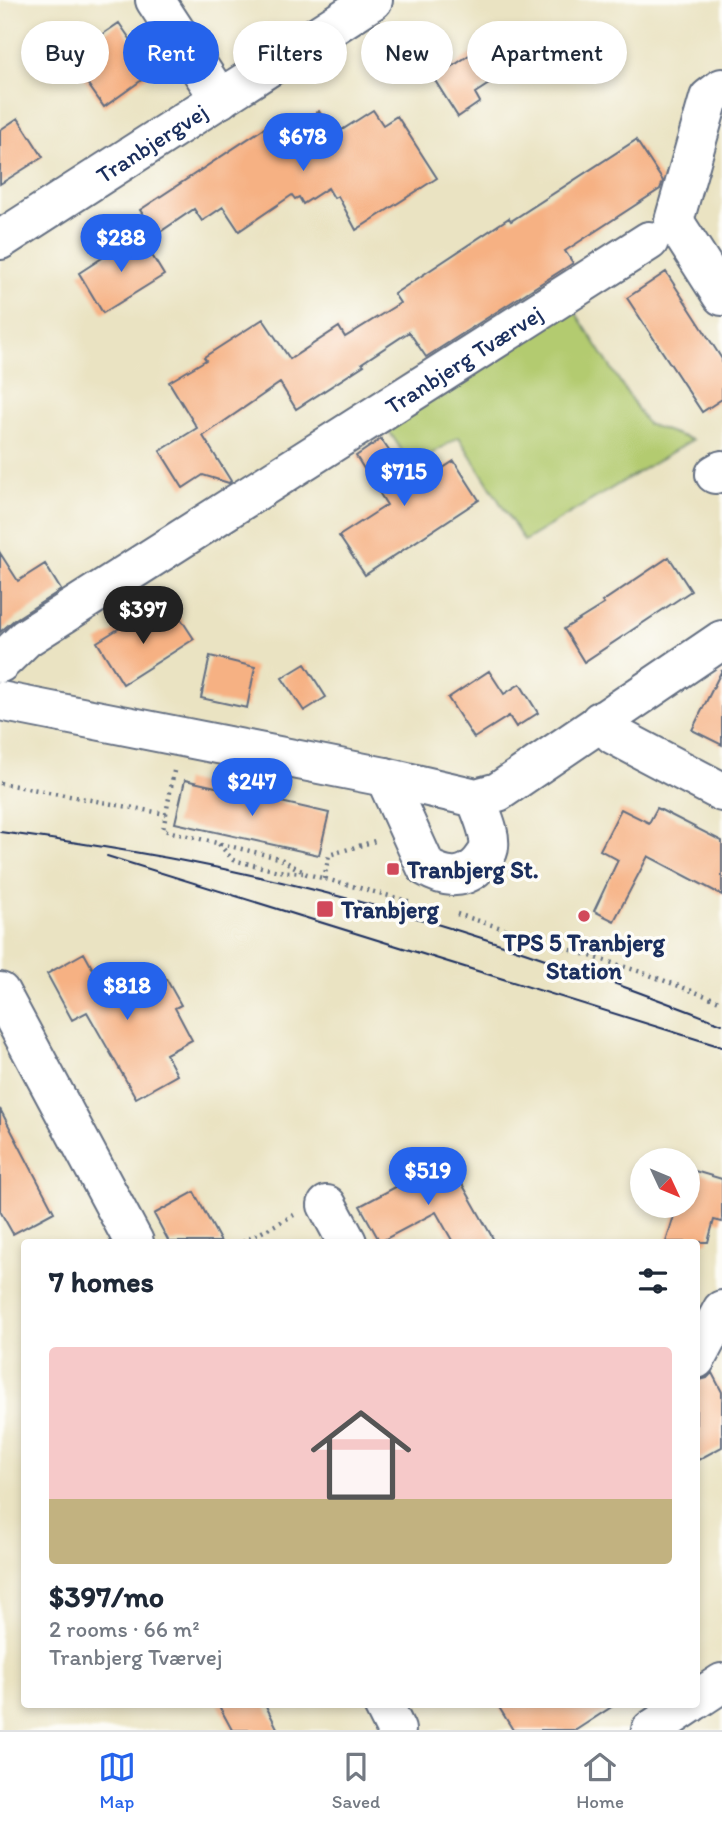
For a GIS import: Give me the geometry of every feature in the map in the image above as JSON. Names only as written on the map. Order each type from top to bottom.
[{"type":"street","points":[[155,0],[220,99]]},
{"type":"street","name":"Tranbjergvej","points":[[0,240],[373,0]]},
{"type":"street","points":[[722,88],[709,98],[674,221],[722,296]]},
{"type":"street","name":"Tranbjerg Tværvej","points":[[0,663],[26,638],[649,241]]},
{"type":"street","points":[[0,701],[476,798],[498,792],[722,640]]},
{"type":"street","points":[[600,721],[614,735],[722,792]]},
{"type":"street","points":[[385,778],[426,867],[436,874],[463,876],[479,864],[489,850],[489,836],[476,798]]},
{"type":"street","points":[[2,998],[132,1239]]},
{"type":"street","points":[[327,1205],[345,1239]]},
{"type":"street","points":[[700,1351],[722,1310]]},
{"type":"street","points":[[700,1697],[722,1683]]},
{"type":"street","points":[[385,1708],[397,1730]]},
{"type":"street","points":[[651,1730],[684,1708]]},
{"type":"path","points":[[0,783],[166,814]]},
{"type":"path","points":[[324,879],[329,855],[409,830]]},
{"type":"path","points":[[218,843],[233,860],[307,874]]},
{"type":"path","points":[[249,1239],[316,1203],[327,1205]]},
{"type":"green space","points":[[572,307],[647,424],[692,440],[524,541],[459,437],[412,466],[385,425]]},
{"type":"building","points":[[119,23],[123,29],[123,84],[136,84],[104,107],[88,84],[109,84],[109,30]]},
{"type":"building","points":[[467,57],[467,84],[489,84],[475,93],[480,102],[458,117],[437,84],[453,84],[453,66]]},
{"type":"building","points":[[373,110],[383,125],[397,116],[437,178],[356,230],[338,196],[334,198],[328,188],[303,204],[299,197],[295,199],[292,195],[239,231],[223,207],[202,221],[194,209],[157,234],[140,210],[272,123],[280,135],[319,111],[334,135]]},
{"type":"building","points":[[18,118],[43,157],[0,184],[0,130]]},
{"type":"building","points":[[636,140],[663,181],[660,189],[565,251],[573,263],[426,357],[409,332],[296,409],[280,383],[203,436],[231,481],[229,483],[203,475],[183,488],[160,451],[197,428],[169,382],[206,360],[204,357],[263,319],[290,359],[339,327],[345,337],[400,303],[394,294],[509,218],[511,221]]},
{"type":"building","points":[[139,234],[164,275],[103,313],[79,273]]},
{"type":"building","points":[[666,272],[722,359],[722,399],[702,412],[627,298]]},
{"type":"building","points":[[381,439],[414,487],[454,461],[479,500],[365,575],[339,536],[387,505],[356,456]]},
{"type":"building","points":[[0,553],[18,581],[45,564],[61,590],[0,632]]},
{"type":"building","points":[[669,557],[691,591],[584,662],[564,629]]},
{"type":"building","points":[[177,613],[194,639],[123,684],[97,642],[136,618],[146,634]]},
{"type":"building","points":[[210,656],[255,667],[247,708],[201,698]]},
{"type":"building","points":[[305,664],[326,697],[304,711],[282,678]]},
{"type":"building","points":[[722,670],[722,745],[692,730]]},
{"type":"building","points":[[489,671],[504,694],[520,684],[538,713],[516,727],[509,716],[474,738],[448,698]]},
{"type":"building","points":[[185,780],[329,813],[319,855],[175,823]]},
{"type":"building","points":[[657,808],[722,841],[722,895],[648,856],[614,921],[594,911],[618,860],[600,850],[621,809],[649,823]]},
{"type":"building","points":[[84,953],[111,1002],[163,973],[181,1005],[175,1008],[192,1040],[166,1054],[177,1075],[136,1098],[87,1012],[72,1020],[47,974]]},
{"type":"building","points":[[0,1109],[54,1212],[13,1234],[0,1211]]},
{"type":"building","points":[[448,1159],[493,1239],[451,1239],[436,1212],[386,1239],[378,1239],[360,1206]]},
{"type":"building","points":[[700,1173],[722,1179],[722,1222],[714,1220],[708,1242],[700,1242],[700,1239],[667,1239],[673,1218],[700,1218]]},
{"type":"building","points":[[194,1192],[219,1239],[167,1239],[154,1214]]},
{"type":"building","points":[[712,1373],[722,1392],[722,1447],[700,1459],[700,1380]]},
{"type":"building","points":[[220,1708],[267,1708],[278,1730],[232,1730]]},
{"type":"building","points":[[499,1708],[610,1708],[576,1730],[513,1730]]},
{"type":"tram line","points":[[0,832],[189,862],[311,889],[490,940],[722,1024]]},
{"type":"tram line","points":[[107,856],[722,1047]]},
{"type":"place","name":"Tranbjerg St.","points":[[393,869]]},
{"type":"place","name":"Tranbjerg","points":[[325,909]]},
{"type":"place","name":"TPS 5 Tranbjerg Station","points":[[584,916]]}]
